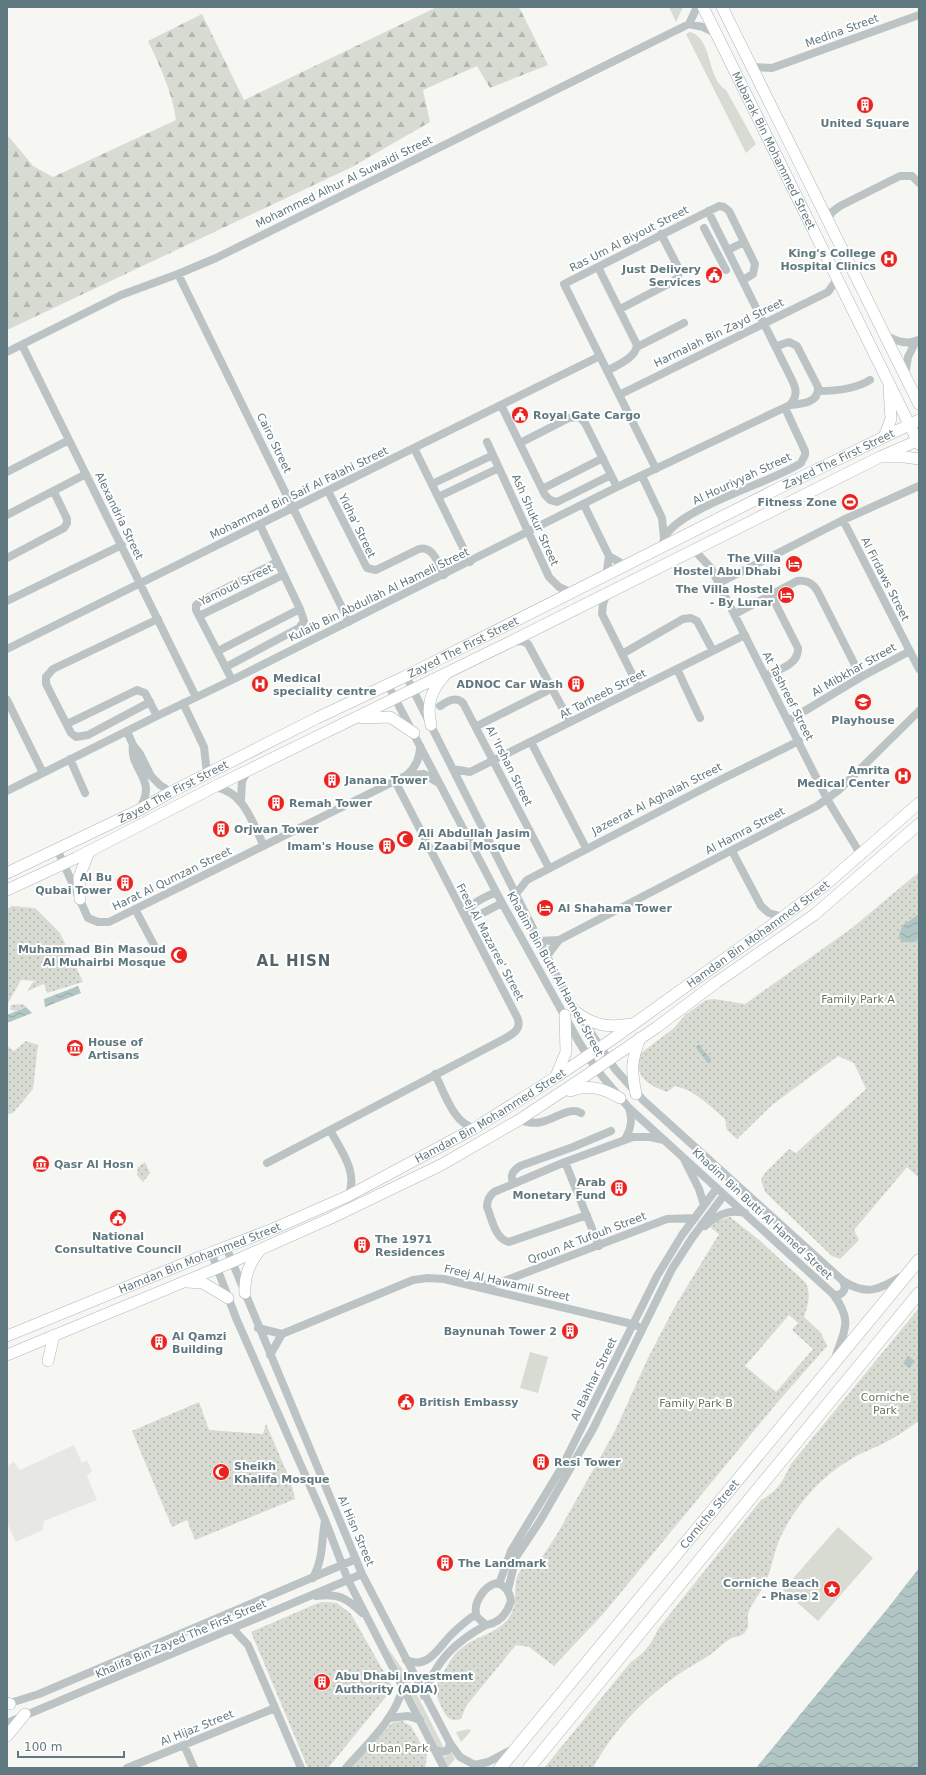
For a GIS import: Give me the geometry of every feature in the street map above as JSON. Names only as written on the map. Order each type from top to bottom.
[{"type":"highway","name":"Corniche Street","points":[[500,1768],[834,1361],[919,1260]]},
{"type":"highway","name":"Corniche Street","points":[[529,1768],[919,1294]]},
{"type":"main road","name":"Mubarak Bin Mohammed Street","points":[[703,7],[888,379],[915,422],[918,441]]},
{"type":"main road","name":"Mubarak Bin Mohammed Street","points":[[722,7],[919,404]]},
{"type":"main road","points":[[884,437],[891,419],[888,379]]},
{"type":"main road","points":[[907,381],[919,392]]},
{"type":"main road","name":"Zayed The First Street","points":[[7,873],[139,810],[171,792],[317,718],[388,685],[606,577],[663,543],[915,422]]},
{"type":"main road","name":"Zayed The First Street","points":[[7,890],[64,864],[248,770],[395,699],[880,457],[918,441]]},
{"type":"main road","points":[[880,457],[910,457],[919,459]]},
{"type":"main road","points":[[431,725],[428,710],[430,698],[437,685],[448,672]]},
{"type":"main road","points":[[353,719],[381,716],[390,717],[414,732]]},
{"type":"main road","name":"Hamdan Bin Mohammed Street","points":[[7,1336],[211,1252],[273,1229],[348,1196],[475,1128],[556,1077],[600,1047],[783,917],[861,854],[919,803]]},
{"type":"main road","name":"Hamdan Bin Mohammed Street","points":[[7,1355],[232,1262],[331,1218],[441,1164],[519,1120],[596,1069],[717,982],[814,915],[919,824]]},
{"type":"main road","points":[[80,899],[79,877],[88,852]]},
{"type":"main road","points":[[576,1012],[587,1020],[603,1026],[613,1027],[634,1023]]},
{"type":"main road","points":[[556,1077],[566,1052],[565,1015]]},
{"type":"main road","points":[[636,1094],[632,1077],[632,1062],[640,1038]]},
{"type":"main road","points":[[558,1095],[578,1088],[595,1086],[620,1098]]},
{"type":"main road","points":[[245,1293],[245,1276],[253,1258],[260,1250]]},
{"type":"main road","points":[[183,1282],[203,1284],[228,1298]]},
{"type":"main road","points":[[48,1360],[54,1336]]},
{"type":"main road","points":[[7,1736],[25,1714]]},
{"type":"street","points":[[697,7],[689,24],[704,27],[716,33]]},
{"type":"street","name":"Medina Street","points":[[751,66],[772,68],[919,15]]},
{"type":"street","points":[[909,18],[919,21]]},
{"type":"street","name":"Mohammed Alhur Al Suwaidi Street","points":[[7,352],[120,296],[178,274],[223,254],[689,24]]},
{"type":"street","points":[[761,87],[766,74],[772,68]]},
{"type":"street","points":[[827,220],[832,212],[840,206],[900,176],[912,176],[919,183]]},
{"type":"street","name":"Ras Um Al Biyout Street","points":[[656,469],[564,284],[716,206],[726,208],[744,242],[755,268],[753,274],[742,280]]},
{"type":"street","points":[[708,211],[795,386],[794,400],[787,407]]},
{"type":"street","points":[[704,228],[726,270]]},
{"type":"street","points":[[620,309],[672,282],[678,276],[679,269],[661,234]]},
{"type":"street","points":[[715,249],[744,242]]},
{"type":"street","points":[[598,267],[636,340],[637,347]]},
{"type":"street","name":"Cairo Street","points":[[178,274],[349,622]]},
{"type":"street","name":"Harmalah Bin Zayd Street","points":[[619,395],[828,292],[838,278]]},
{"type":"street","points":[[828,292],[846,295]]},
{"type":"street","points":[[607,371],[633,354],[637,347],[684,323]]},
{"type":"street","points":[[885,335],[897,341],[918,340]]},
{"type":"street","points":[[907,381],[908,357],[918,340]]},
{"type":"street","points":[[776,346],[789,342],[797,346],[818,391],[836,390],[856,386],[870,380]]},
{"type":"street","name":"Alexandria Street","points":[[22,344],[196,696]]},
{"type":"street","name":"Mohammad Bin Saif Al Falahi Street","points":[[7,649],[600,356]]},
{"type":"street","name":"Kulaib Bin Abdullah Al Hameli Street","points":[[7,791],[196,696],[232,680],[444,575],[617,487],[787,407],[812,400],[815,398],[818,391]]},
{"type":"street","points":[[501,405],[542,489],[547,498],[550,500],[557,502],[611,475]]},
{"type":"street","name":"Al Houriyyah Street","points":[[663,543],[678,523],[713,502],[801,463],[805,456],[805,451],[787,407]]},
{"type":"street","points":[[520,443],[570,418],[579,417],[585,423],[617,487]]},
{"type":"street","points":[[7,472],[70,440]]},
{"type":"street","name":"Ash Shukur Street","points":[[487,442],[524,518],[528,533],[549,577],[559,587],[572,593]]},
{"type":"street","points":[[414,448],[470,562]]},
{"type":"street","points":[[432,484],[493,455]]},
{"type":"street","points":[[542,489],[603,458]]},
{"type":"street","name":"Ash Shukur Street","points":[[438,497],[499,468]]},
{"type":"street","points":[[7,515],[54,492],[86,474]]},
{"type":"street","points":[[642,476],[662,518],[663,543]]},
{"type":"street","points":[[719,584],[843,520],[919,486]]},
{"type":"street","name":"Yidha' Street","points":[[328,491],[367,568],[376,570],[419,549],[426,548],[432,552],[444,575]]},
{"type":"street","points":[[7,558],[62,530],[66,525],[67,519],[54,492]]},
{"type":"street","points":[[584,505],[609,556],[626,566]]},
{"type":"street","points":[[662,518],[671,523],[678,523]]},
{"type":"street","name":"Al Firdaws Street","points":[[843,520],[919,669]]},
{"type":"street","points":[[226,667],[299,628],[304,621],[301,611],[260,525]]},
{"type":"street","points":[[7,602],[122,545]]},
{"type":"street","name":"At Tashreef Street","points":[[694,550],[709,564],[827,799],[861,854]]},
{"type":"street","points":[[606,577],[609,556]]},
{"type":"street","points":[[232,680],[198,614],[196,606],[199,602],[277,562]]},
{"type":"street","name":"Yamoud Street","points":[[198,614],[283,575]]},
{"type":"street","points":[[734,614],[797,581],[807,581],[816,587],[861,678]]},
{"type":"street","points":[[607,593],[602,614],[639,688]]},
{"type":"street","points":[[765,676],[794,662],[798,653],[798,648],[771,595]]},
{"type":"street","points":[[218,651],[301,611]]},
{"type":"street","points":[[622,654],[687,618],[697,621],[713,651]]},
{"type":"street","points":[[150,702],[82,737],[74,736],[46,684],[46,677],[53,669],[158,620]]},
{"type":"street","name":"At Tarheeb Street","points":[[470,772],[745,635]]},
{"type":"street","points":[[510,642],[522,641],[528,644],[570,722]]},
{"type":"street","name":"Al Mibkhar Street","points":[[788,721],[910,651]]},
{"type":"street","points":[[677,669],[700,718]]},
{"type":"street","name":"Khadim Bin Butti Al Hamed Street","points":[[406,676],[546,957],[576,1012],[608,1060],[636,1094],[843,1281],[856,1288],[868,1291],[874,1290],[909,1271]]},
{"type":"street","name":"Khadim Bin Butti Al Hamed Street","points":[[388,685],[414,732],[496,892],[596,1069],[629,1108],[833,1294],[846,1316],[846,1324],[834,1361]]},
{"type":"street","name":"Al 'Irshan Street","points":[[549,868],[477,726],[551,689]]},
{"type":"street","points":[[67,724],[135,690],[143,691],[157,716]]},
{"type":"street","points":[[440,706],[453,699],[461,701],[477,726]]},
{"type":"street","points":[[7,700],[42,773]]},
{"type":"street","points":[[183,703],[204,747],[207,774]]},
{"type":"street","name":"Al Hamra Street","points":[[538,941],[559,940],[811,809],[827,799],[919,711]]},
{"type":"street","points":[[127,731],[133,745],[140,754],[151,776],[160,785],[171,792]]},
{"type":"street","name":"Jazeerat Al Aghalah Street","points":[[515,895],[527,880],[549,868],[799,741]]},
{"type":"street","points":[[531,742],[586,848]]},
{"type":"street","points":[[133,745],[134,759],[146,784],[144,800],[139,810]]},
{"type":"street","name":"Harat Al Qumzan Street","points":[[407,775],[416,765],[420,746]]},
{"type":"street","points":[[70,759],[85,793]]},
{"type":"street","points":[[453,769],[470,772],[463,790]]},
{"type":"street","points":[[240,800],[240,787],[248,770]]},
{"type":"street","name":"Harat Al Qumzan Street","points":[[80,899],[88,918],[98,922],[109,922],[407,775],[413,773],[424,774],[439,783]]},
{"type":"street","name":"Freej Al Mazaree' Street","points":[[267,1163],[512,1034],[518,1028],[519,1020],[395,781]]},
{"type":"street","points":[[214,787],[229,790],[240,800],[264,846]]},
{"type":"street","points":[[57,849],[80,899]]},
{"type":"street","points":[[732,851],[761,906],[769,913],[783,917]]},
{"type":"street","points":[[42,856],[49,871]]},
{"type":"street","name":"Jazeerat Al Aghalah Street","points":[[508,881],[527,880]]},
{"type":"street","points":[[496,892],[471,906],[467,912],[467,916],[477,916],[502,903]]},
{"type":"street","points":[[135,910],[154,945]]},
{"type":"street","name":"Al Hamra Street","points":[[546,957],[559,940]]},
{"type":"street","points":[[435,1074],[458,1120],[466,1126],[475,1128]]},
{"type":"street","points":[[625,1139],[631,1127],[632,1121],[629,1108]]},
{"type":"street","points":[[519,1120],[535,1123],[546,1121],[571,1111],[581,1113]]},
{"type":"street","points":[[330,1130],[351,1170],[352,1184],[348,1196]]},
{"type":"street","points":[[513,1183],[511,1177],[513,1171],[520,1166],[573,1148],[612,1131]]},
{"type":"street","points":[[587,1215],[513,1242],[505,1242],[499,1236],[487,1203],[490,1195],[513,1183],[625,1139],[641,1136],[666,1141]]},
{"type":"street","points":[[573,1148],[586,1154]]},
{"type":"street","points":[[682,1155],[699,1189],[704,1205]]},
{"type":"street","points":[[565,1162],[599,1246]]},
{"type":"street","name":"Al Bahhar Street","points":[[499,1584],[511,1552],[538,1509],[583,1427],[631,1328],[664,1265],[687,1228],[717,1188]]},
{"type":"street","name":"Al Bahhar Street","points":[[508,1590],[516,1557],[540,1521],[590,1434],[672,1269],[692,1238],[724,1195]]},
{"type":"street","points":[[692,1238],[710,1221],[722,1214],[731,1212],[745,1213]]},
{"type":"street","points":[[679,1218],[687,1228]]},
{"type":"street","name":"Qroun At Tufouh Street","points":[[474,1286],[504,1281],[667,1219],[695,1218]]},
{"type":"street","name":"Al Hisn Street","points":[[226,1247],[258,1328],[362,1574],[424,1696],[450,1743],[460,1757],[475,1765],[488,1762],[517,1747]]},
{"type":"street","points":[[211,1252],[228,1298],[325,1520],[348,1580],[444,1768]]},
{"type":"street","name":"Freej Al Hawamil Street","points":[[282,1334],[420,1279],[444,1279],[474,1286],[617,1321],[641,1333]]},
{"type":"street","points":[[500,1293],[500,1285],[504,1281]]},
{"type":"street","points":[[833,1294],[840,1294],[844,1292],[845,1288],[843,1281]]},
{"type":"street","points":[[258,1328],[282,1334],[270,1355]]},
{"type":"street","points":[[583,1427],[585,1432],[590,1434]]},
{"type":"street","points":[[313,1578],[321,1558],[325,1520]]},
{"type":"street","name":"Khalifa Bin Zayed The First Street","points":[[8,1704],[39,1694],[356,1559]]},
{"type":"street","name":"Khalifa Bin Zayed The First Street","points":[[7,1723],[25,1714],[233,1629],[362,1574]]},
{"type":"street","points":[[424,1696],[432,1675],[444,1657],[465,1636],[486,1625],[500,1620],[506,1613],[511,1601],[508,1590],[499,1584],[492,1585],[485,1590],[476,1605],[476,1614],[479,1621],[486,1625]]},
{"type":"street","points":[[311,1596],[328,1595],[341,1597],[354,1605],[368,1618]]},
{"type":"street","points":[[406,1660],[419,1663],[427,1660],[452,1634],[476,1614]]},
{"type":"street","points":[[247,1623],[248,1645]]},
{"type":"street","points":[[233,1629],[248,1645],[300,1768]]},
{"type":"street","points":[[346,1768],[390,1718],[398,1704],[403,1688]]},
{"type":"street","name":"Al Hijaz Street","points":[[127,1768],[275,1708]]},
{"type":"street","points":[[390,1718],[402,1716],[420,1720]]},
{"type":"street","points":[[434,1749],[445,1752],[448,1750],[450,1743]]},
{"type":"street","points":[[184,1745],[194,1768]]},
{"type":"shaded area","points":[[74,1445],[82,1463],[87,1460],[92,1471],[87,1476],[97,1500],[44,1521],[43,1530],[16,1542],[7,1523],[7,1466],[14,1462],[20,1470]]},
{"type":"green space","points":[[437,7],[519,7],[548,65],[490,88],[477,66],[423,90],[430,122],[352,167],[7,330],[7,137],[9,137],[33,166],[53,177],[176,120],[169,89],[148,41],[202,14],[244,100]]},
{"type":"green space","points":[[669,7],[683,7],[676,22]]},
{"type":"green space","points":[[690,32],[703,42],[715,77],[726,90],[756,144],[746,153],[686,34]]},
{"type":"green space","name":"Family Park A","points":[[919,872],[919,1178],[907,1167],[854,1230],[859,1240],[840,1259],[832,1256],[765,1192],[761,1180],[764,1174],[789,1149],[796,1153],[866,1089],[854,1063],[838,1056],[772,1105],[737,1139],[727,1130],[725,1119],[696,1095],[675,1086],[667,1092],[648,1083],[640,1074],[639,1061],[641,1053],[674,1028],[685,1015],[706,1000],[714,999],[745,1004],[852,928]]},
{"type":"green space","points":[[12,906],[35,908],[60,933],[83,982],[47,993],[44,984],[27,991],[33,982],[37,981],[21,980],[7,1005],[7,909]]},
{"type":"green space","points":[[23,1004],[26,1007],[14,1011],[10,1009],[11,1005]]},
{"type":"green space","points":[[26,1041],[38,1045],[33,1089],[13,1113],[7,1114],[7,1046],[14,1051]]},
{"type":"green space","points":[[145,1162],[150,1173],[143,1182],[137,1175],[138,1167]]},
{"type":"green space","name":"Family Park B","points":[[730,1217],[758,1239],[805,1282],[809,1295],[804,1317],[821,1333],[827,1346],[776,1404],[604,1613],[554,1666],[529,1647],[516,1645],[466,1706],[461,1719],[451,1719],[444,1712],[438,1700],[436,1690],[438,1681],[453,1657],[461,1648],[504,1624],[508,1619],[515,1604],[516,1582],[518,1575],[522,1568],[530,1562],[536,1566],[556,1536],[615,1431],[648,1358],[674,1308],[719,1234],[710,1227],[719,1220]],"holes":[[[789,1315],[798,1323],[792,1330],[813,1349],[776,1392],[745,1366]]]},
{"type":"green space","name":"Corniche Park","points":[[919,1308],[919,1421],[899,1435],[840,1466],[819,1483],[810,1493],[794,1513],[781,1536],[766,1582],[749,1610],[748,1627],[744,1633],[727,1641],[708,1656],[671,1680],[645,1701],[611,1740],[593,1768],[544,1768],[630,1663],[647,1648],[658,1629],[761,1500],[776,1489],[791,1464]]},
{"type":"green space","points":[[530,1352],[548,1357],[538,1393],[520,1388]]},
{"type":"green space","points":[[199,1402],[209,1430],[263,1434],[266,1424],[291,1482],[295,1499],[195,1540],[187,1520],[172,1527],[132,1431]]},
{"type":"green space","points":[[838,1527],[873,1558],[818,1621],[783,1590]]},
{"type":"green space","points":[[318,1603],[337,1603],[351,1614],[393,1688],[328,1768],[308,1768],[251,1632]]},
{"type":"green space","points":[[387,1647],[408,1677],[444,1748],[440,1749],[437,1745]]},
{"type":"green space","name":"Urban Park","points":[[402,1721],[411,1726],[427,1755],[425,1768],[351,1768],[392,1723]]},
{"type":"green space","points":[[469,1729],[471,1731],[461,1742],[456,1732]]},
{"type":"green space","points":[[451,1752],[455,1759],[447,1768],[442,1757]]},
{"type":"water","points":[[852,494],[859,506],[851,510],[845,498]]},
{"type":"water","points":[[919,914],[919,938],[915,942],[901,942],[899,936],[902,926]]},
{"type":"water","points":[[78,986],[81,993],[45,1007],[44,999]]},
{"type":"water","points":[[26,1007],[32,1013],[7,1023],[7,1015]]},
{"type":"water","points":[[698,1044],[711,1059],[711,1062],[708,1063],[696,1048]]},
{"type":"water","points":[[908,1356],[915,1361],[909,1368],[903,1363]]},
{"type":"water","points":[[919,1568],[919,1768],[756,1768],[888,1608]]},
{"type":"place","name":"United Square","points":[[865,105]]},
{"type":"place","name":"King's College Hospital Clinics","points":[[889,259]]},
{"type":"place","name":"Just Delivery Services","points":[[714,275]]},
{"type":"place","name":"Royal Gate Cargo","points":[[520,415]]},
{"type":"place","name":"Fitness Zone","points":[[850,502]]},
{"type":"place","name":"The Villa Hostel Abu Dhabi","points":[[794,564]]},
{"type":"place","name":"The Villa Hostel - By Lunar","points":[[786,595]]},
{"type":"place","name":"Medical speciality centre","points":[[260,684]]},
{"type":"place","name":"ADNOC Car Wash","points":[[576,684]]},
{"type":"place","name":"Playhouse","points":[[863,702]]},
{"type":"place","name":"Amrita Medical Center","points":[[903,776]]},
{"type":"place","name":"Janana Tower","points":[[332,780]]},
{"type":"place","name":"Remah Tower","points":[[276,803]]},
{"type":"place","name":"Orjwan Tower","points":[[221,829]]},
{"type":"place","name":"Ali Abdullah Jasim Al Zaabi Mosque","points":[[405,839]]},
{"type":"place","name":"Imam's House","points":[[387,846]]},
{"type":"place","name":"Al Bu Qubai Tower","points":[[125,883]]},
{"type":"place","name":"Al Shahama Tower","points":[[545,908]]},
{"type":"place","name":"Muhammad Bin Masoud Al Muhairbi Mosque","points":[[179,955]]},
{"type":"place","name":"House of Artisans","points":[[75,1048]]},
{"type":"place","name":"Qasr Al Hosn","points":[[41,1164]]},
{"type":"place","name":"Arab Monetary Fund","points":[[619,1188]]},
{"type":"place","name":"National Consultative Council","points":[[118,1218]]},
{"type":"place","name":"The 1971 Residences","points":[[362,1245]]},
{"type":"place","name":"Baynunah Tower 2","points":[[570,1331]]},
{"type":"place","name":"Al Qamzi Building","points":[[159,1342]]},
{"type":"place","name":"British Embassy","points":[[406,1402]]},
{"type":"place","name":"Resi Tower","points":[[541,1462]]},
{"type":"place","name":"Sheikh Khalifa Mosque","points":[[221,1472]]},
{"type":"place","name":"The Landmark","points":[[445,1563]]},
{"type":"place","name":"Corniche Beach - Phase 2","points":[[832,1589]]},
{"type":"place","name":"Abu Dhabi Investment Authority (ADIA)","points":[[322,1682]]},
{"type":"district","name":"AL HISN","points":[[294,961]]}]
